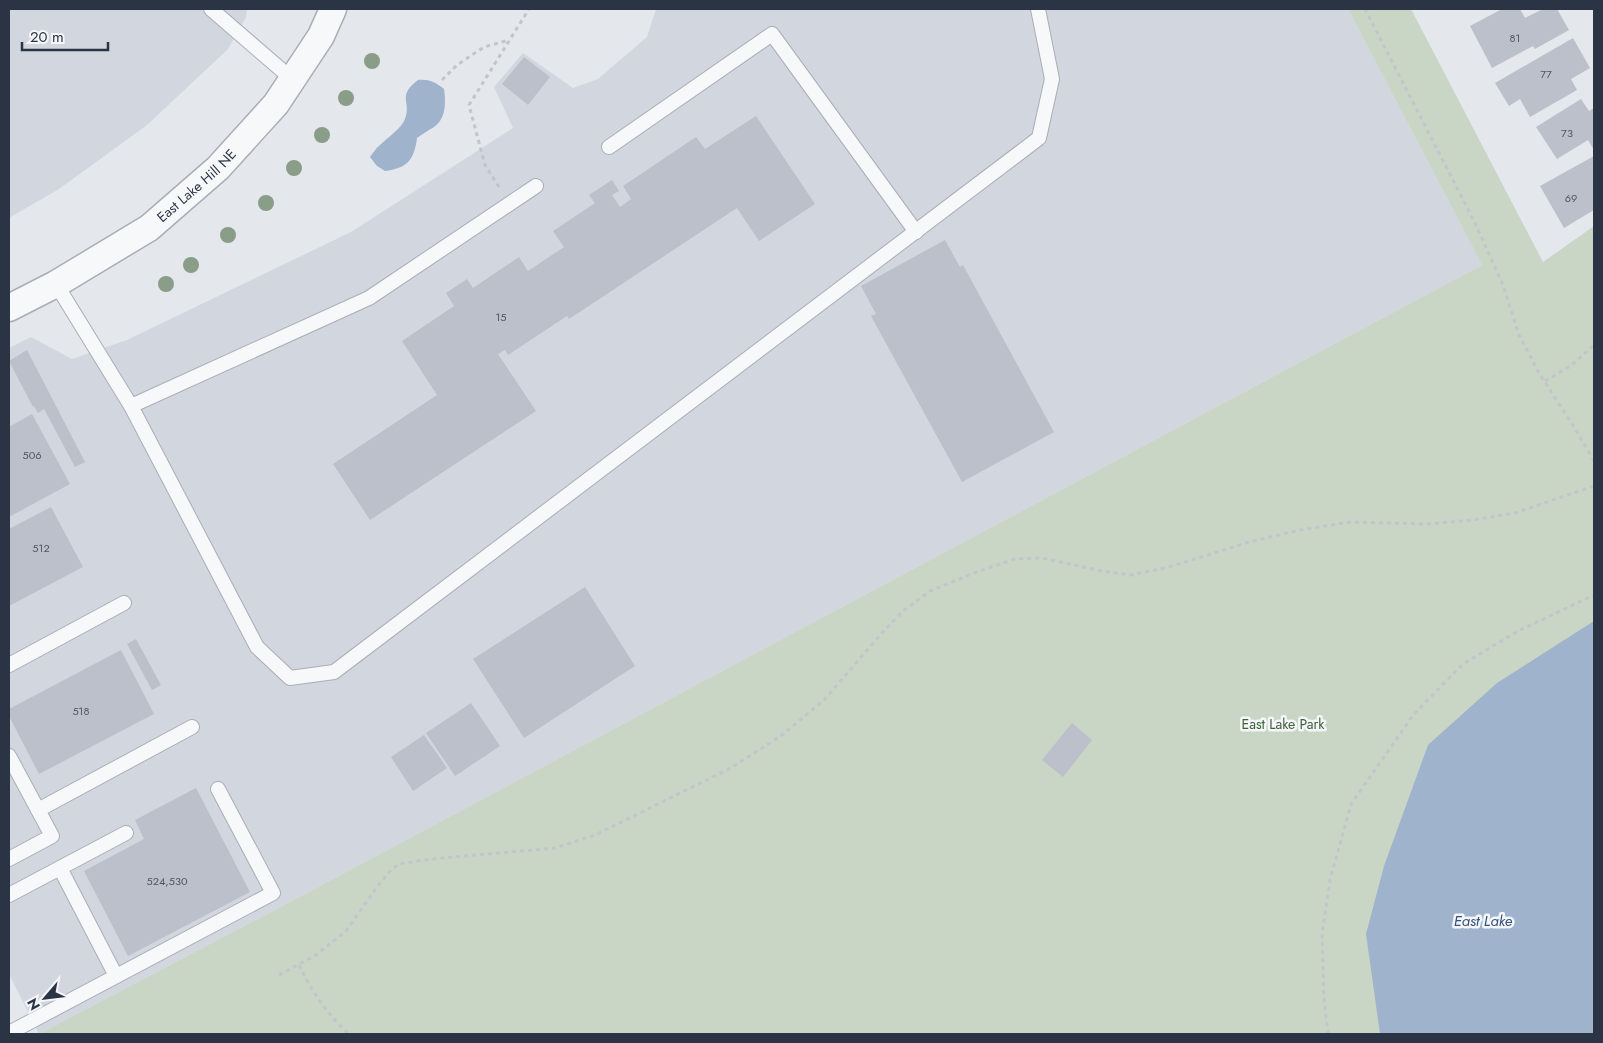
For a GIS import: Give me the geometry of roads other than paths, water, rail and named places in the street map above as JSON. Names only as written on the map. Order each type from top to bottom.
[{"type":"street","name":"East Lake Hill NE","points":[[9,308],[56,284],[149,228],[218,168],[276,104],[321,36],[332,9]]},
{"type":"lane","points":[[211,9],[292,79]]},
{"type":"lane","points":[[56,284],[131,406],[257,647],[290,678],[334,672],[1039,138],[1052,79],[1038,9]]},
{"type":"lane","points":[[609,147],[772,34],[916,232]]},
{"type":"lane","points":[[131,406],[369,298],[536,186]]},
{"type":"lane","points":[[9,665],[124,603]]},
{"type":"lane","points":[[38,810],[192,727]]},
{"type":"lane","points":[[9,756],[52,836],[9,859]]},
{"type":"lane","points":[[9,1033],[273,893],[218,789]]},
{"type":"lane","points":[[9,895],[126,833]]},
{"type":"lane","points":[[60,868],[116,976]]},
{"type":"water","points":[[418,80],[438,84],[444,89],[445,105],[443,115],[438,124],[417,138],[414,152],[408,162],[399,168],[385,171],[377,166],[370,157],[403,123],[407,113],[406,95],[411,86]]},
{"type":"water","name":"East Lake","points":[[1594,621],[1594,1034],[1380,1034],[1366,934],[1384,866],[1428,745],[1497,683]]},
{"type":"park label","name":"East Lake Park","points":[[1283,724]]}]
